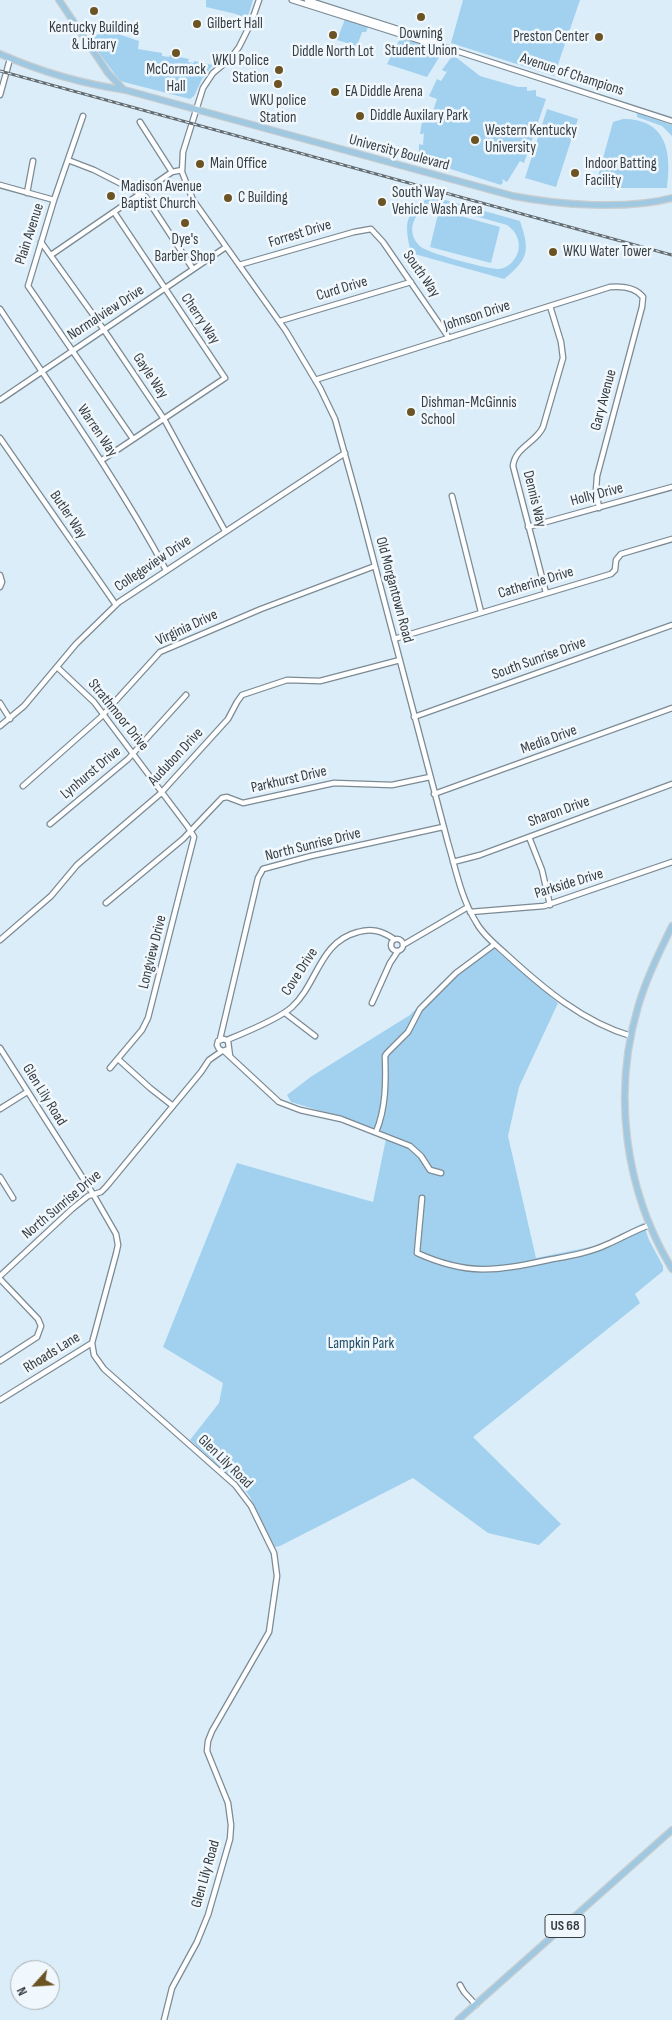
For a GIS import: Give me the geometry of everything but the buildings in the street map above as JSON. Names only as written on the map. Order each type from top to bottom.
[{"type":"main road","points":[[59,0],[108,73],[125,90]]},
{"type":"main road","name":"University Boulevard","points":[[0,54],[10,59],[99,86],[125,90],[477,187],[524,198],[558,203],[598,204],[644,202],[672,198]]},
{"type":"main road","points":[[672,926],[644,986],[631,1036],[625,1095],[627,1140],[637,1189],[650,1224],[672,1269]]},
{"type":"main road","name":"US 68","points":[[458,2020],[672,1830]]},
{"type":"street","name":"Old Morgantown Road","points":[[259,0],[239,48],[208,78],[195,109],[182,155],[182,170],[189,193],[280,321],[315,380],[335,419],[443,827],[469,909],[480,930],[537,982],[569,1005],[603,1027],[631,1036]]},
{"type":"street","name":"Avenue of Champions","points":[[292,0],[672,121]]},
{"type":"street","name":"Avenue of Champions","points":[[307,0],[432,40],[435,44]]},
{"type":"street","points":[[0,95],[10,59]]},
{"type":"street","name":"Plain Avenue","points":[[72,350],[28,286],[54,200],[83,116]]},
{"type":"street","points":[[140,122],[172,172]]},
{"type":"street","points":[[68,160],[94,170],[145,196],[194,269]]},
{"type":"street","points":[[27,193],[33,161]]},
{"type":"street","points":[[51,254],[172,172],[182,170]]},
{"type":"street","points":[[0,186],[54,200]]},
{"type":"street","name":"Cherry Way","points":[[114,212],[225,378],[164,419]]},
{"type":"street","name":"Forrest Drive","points":[[239,265],[368,228]]},
{"type":"street","name":"South Way","points":[[368,228],[381,238],[449,338]]},
{"type":"street","name":"Gayle Way","points":[[41,242],[104,330],[164,419],[225,532]]},
{"type":"street","name":"Normalview Drive","points":[[0,400],[226,247]]},
{"type":"street","name":"Curd Drive","points":[[280,321],[411,282]]},
{"type":"street","name":"Johnson Drive","points":[[315,380],[615,287],[637,291],[641,294],[643,300]]},
{"type":"street","name":"Gary Avenue","points":[[599,508],[596,490],[597,476],[643,300]]},
{"type":"street","name":"Dennis Way","points":[[546,593],[513,466],[518,453],[538,436],[544,427],[562,363],[561,342],[550,306]]},
{"type":"street","name":"Warren Way","points":[[0,309],[102,460],[166,570]]},
{"type":"street","points":[[72,350],[133,439]]},
{"type":"street","points":[[102,460],[164,419]]},
{"type":"street","name":"Butler Way","points":[[0,438],[116,605]]},
{"type":"street","name":"Collegeview Drive","points":[[0,726],[10,720],[24,706],[76,644],[116,605],[166,570],[345,453]]},
{"type":"street","name":"Holly Drive","points":[[528,527],[672,487]]},
{"type":"street","points":[[452,496],[481,612]]},
{"type":"street","name":"Catherine Drive","points":[[394,639],[611,574],[615,570],[616,560],[621,554],[672,539]]},
{"type":"street","name":"Virginia Drive","points":[[22,786],[104,714],[152,659],[163,650],[261,609],[375,566]]},
{"type":"street","points":[[0,575],[2,582],[0,587]]},
{"type":"street","name":"South Sunrise Drive","points":[[414,717],[672,624]]},
{"type":"street","name":"Audubon Drive","points":[[0,940],[50,896],[77,865],[162,792],[228,719],[236,702],[242,695],[287,680],[320,681],[400,660]]},
{"type":"street","name":"Strathmoor Drive","points":[[57,667],[90,697],[104,714],[190,831]]},
{"type":"street","name":"Lynhurst Drive","points":[[50,824],[133,753],[186,695]]},
{"type":"street","points":[[0,703],[10,720]]},
{"type":"street","name":"Media Drive","points":[[434,794],[672,708]]},
{"type":"street","name":"Parkhurst Drive","points":[[106,903],[190,831],[224,797],[243,803],[334,783],[392,785],[430,777]]},
{"type":"street","name":"Sharon Drive","points":[[453,862],[480,855],[672,784]]},
{"type":"street","name":"North Sunrise Drive","points":[[0,1278],[64,1215],[106,1187],[174,1106],[212,1057],[220,1039],[258,878],[263,869],[311,856],[443,827]]},
{"type":"street","name":"Longview Drive","points":[[110,1068],[142,1030],[150,1014],[193,848],[194,838],[190,831]]},
{"type":"street","points":[[528,837],[542,870],[550,905]]},
{"type":"street","name":"Parkside Drive","points":[[394,939],[398,938],[403,943],[414,939],[469,909],[530,908],[550,905],[672,862]]},
{"type":"street","name":"Cove Drive","points":[[226,1046],[236,1037],[285,1013],[298,1000],[328,951],[339,940],[368,929],[377,930],[394,939]]},
{"type":"street","points":[[385,934],[392,947],[398,951]]},
{"type":"street","points":[[390,963],[394,939]]},
{"type":"street","points":[[372,1003],[390,963],[403,943]]},
{"type":"street","points":[[376,1132],[381,1120],[386,1089],[385,1056],[387,1052],[408,1032],[420,1009],[438,991],[456,974],[495,944]]},
{"type":"street","points":[[285,1013],[315,1036]]},
{"type":"street","points":[[222,1031],[230,1056],[276,1100],[286,1106],[341,1119],[410,1146],[421,1156],[430,1170],[440,1173]]},
{"type":"street","points":[[220,1039],[226,1046]]},
{"type":"street","points":[[217,1046],[226,1046]]},
{"type":"street","name":"North Sunrise Drive","points":[[212,1057],[226,1046]]},
{"type":"street","name":"Glen Lily Road","points":[[0,1048],[114,1229],[118,1245],[92,1343],[94,1355],[104,1369],[238,1488],[251,1506],[268,1539],[277,1566],[273,1606],[267,1637],[216,1724],[206,1746],[209,1761],[228,1803],[231,1825],[230,1839],[208,1915],[197,1942],[172,1988],[164,2020]]},
{"type":"street","points":[[118,1059],[150,1088],[174,1106]]},
{"type":"street","points":[[0,1109],[27,1092]]},
{"type":"street","points":[[0,1177],[13,1198]]},
{"type":"street","points":[[422,1198],[417,1253],[442,1264],[472,1270],[507,1269],[582,1254],[650,1224]]},
{"type":"street","points":[[0,1278],[38,1319],[41,1326],[37,1337],[0,1361]]},
{"type":"street","name":"Rhoads Lane","points":[[0,1400],[92,1343]]},
{"type":"street","points":[[460,1985],[476,2004]]},
{"type":"green space","points":[[206,0],[253,0],[247,19],[236,14],[206,7]]},
{"type":"green space","points":[[463,0],[580,0],[554,76],[451,43]]},
{"type":"green space","points":[[345,19],[368,27],[366,32],[362,32],[357,46],[337,40]]},
{"type":"green space","points":[[110,28],[121,35],[139,41],[138,49],[162,53],[162,56],[169,57],[170,55],[189,59],[188,62],[194,63],[194,61],[213,65],[202,79],[194,96],[190,99],[120,81],[90,41],[104,29]]},
{"type":"green space","points":[[401,37],[443,51],[427,77],[387,64]]},
{"type":"green space","points":[[453,55],[480,76],[518,87],[527,87],[527,91],[536,90],[536,96],[546,99],[524,163],[520,161],[507,182],[502,179],[501,185],[438,165],[437,163],[419,162],[419,144],[423,145],[424,132],[420,134],[423,115],[431,117],[437,99],[429,96],[437,79],[441,81],[448,70],[446,72],[442,70]]},
{"type":"green space","points":[[547,109],[578,119],[556,187],[525,178]]},
{"type":"green space","points":[[637,113],[672,125],[672,136],[662,126],[637,117]]},
{"type":"green space","points":[[623,119],[637,120],[649,125],[657,131],[663,140],[667,150],[668,162],[667,188],[603,188],[597,180],[613,122]]},
{"type":"green space","points":[[431,196],[520,221],[526,247],[523,260],[504,279],[411,253],[407,234],[408,220],[422,202]],"holes":[[[436,205],[507,225],[517,237],[519,248],[513,261],[508,266],[499,269],[472,264],[426,250],[416,241],[412,228],[417,215],[422,210]]]},
{"type":"green space","points":[[439,210],[500,227],[491,263],[430,247]]},
{"type":"green space","name":"Lampkin Park","points":[[489,944],[558,1003],[519,1087],[508,1136],[536,1258],[600,1245],[643,1223],[649,1240],[663,1266],[663,1271],[635,1294],[640,1303],[473,1437],[561,1524],[539,1545],[488,1533],[413,1478],[275,1547],[245,1490],[190,1440],[219,1403],[223,1383],[163,1347],[237,1163],[373,1202],[387,1134],[353,1121],[291,1102],[287,1095],[312,1076],[410,1015],[440,984]]},
{"type":"railway","points":[[0,71],[672,255]]},
{"type":"place","name":"Kentucky Building & Library","points":[[94,11]]},
{"type":"place","name":"Downing Student Union","points":[[421,17]]},
{"type":"place","name":"Gilbert Hall","points":[[197,24]]},
{"type":"place","name":"Diddle North Lot","points":[[333,35]]},
{"type":"place","name":"Preston Center","points":[[599,37]]},
{"type":"place","name":"McCormack Hall","points":[[176,53]]},
{"type":"place","name":"WKU Police Station","points":[[279,70]]},
{"type":"place","name":"WKU police Station","points":[[278,84]]},
{"type":"place","name":"EA Diddle Arena","points":[[335,92]]},
{"type":"place","name":"Diddle Auxilary Park","points":[[360,116]]},
{"type":"place","name":"Western Kentucky University","points":[[475,140]]},
{"type":"place","name":"Main Office","points":[[200,164]]},
{"type":"place","name":"Indoor Batting Facility","points":[[575,173]]},
{"type":"place","name":"Madison Avenue Baptist Church","points":[[111,196]]},
{"type":"place","name":"C Building","points":[[228,198]]},
{"type":"place","name":"South Way Vehicle Wash Area","points":[[382,202]]},
{"type":"place","name":"Dye's Barber Shop","points":[[185,223]]},
{"type":"place","name":"WKU Water Tower","points":[[553,252]]},
{"type":"place","name":"Dishman-McGinnis School","points":[[411,412]]}]
